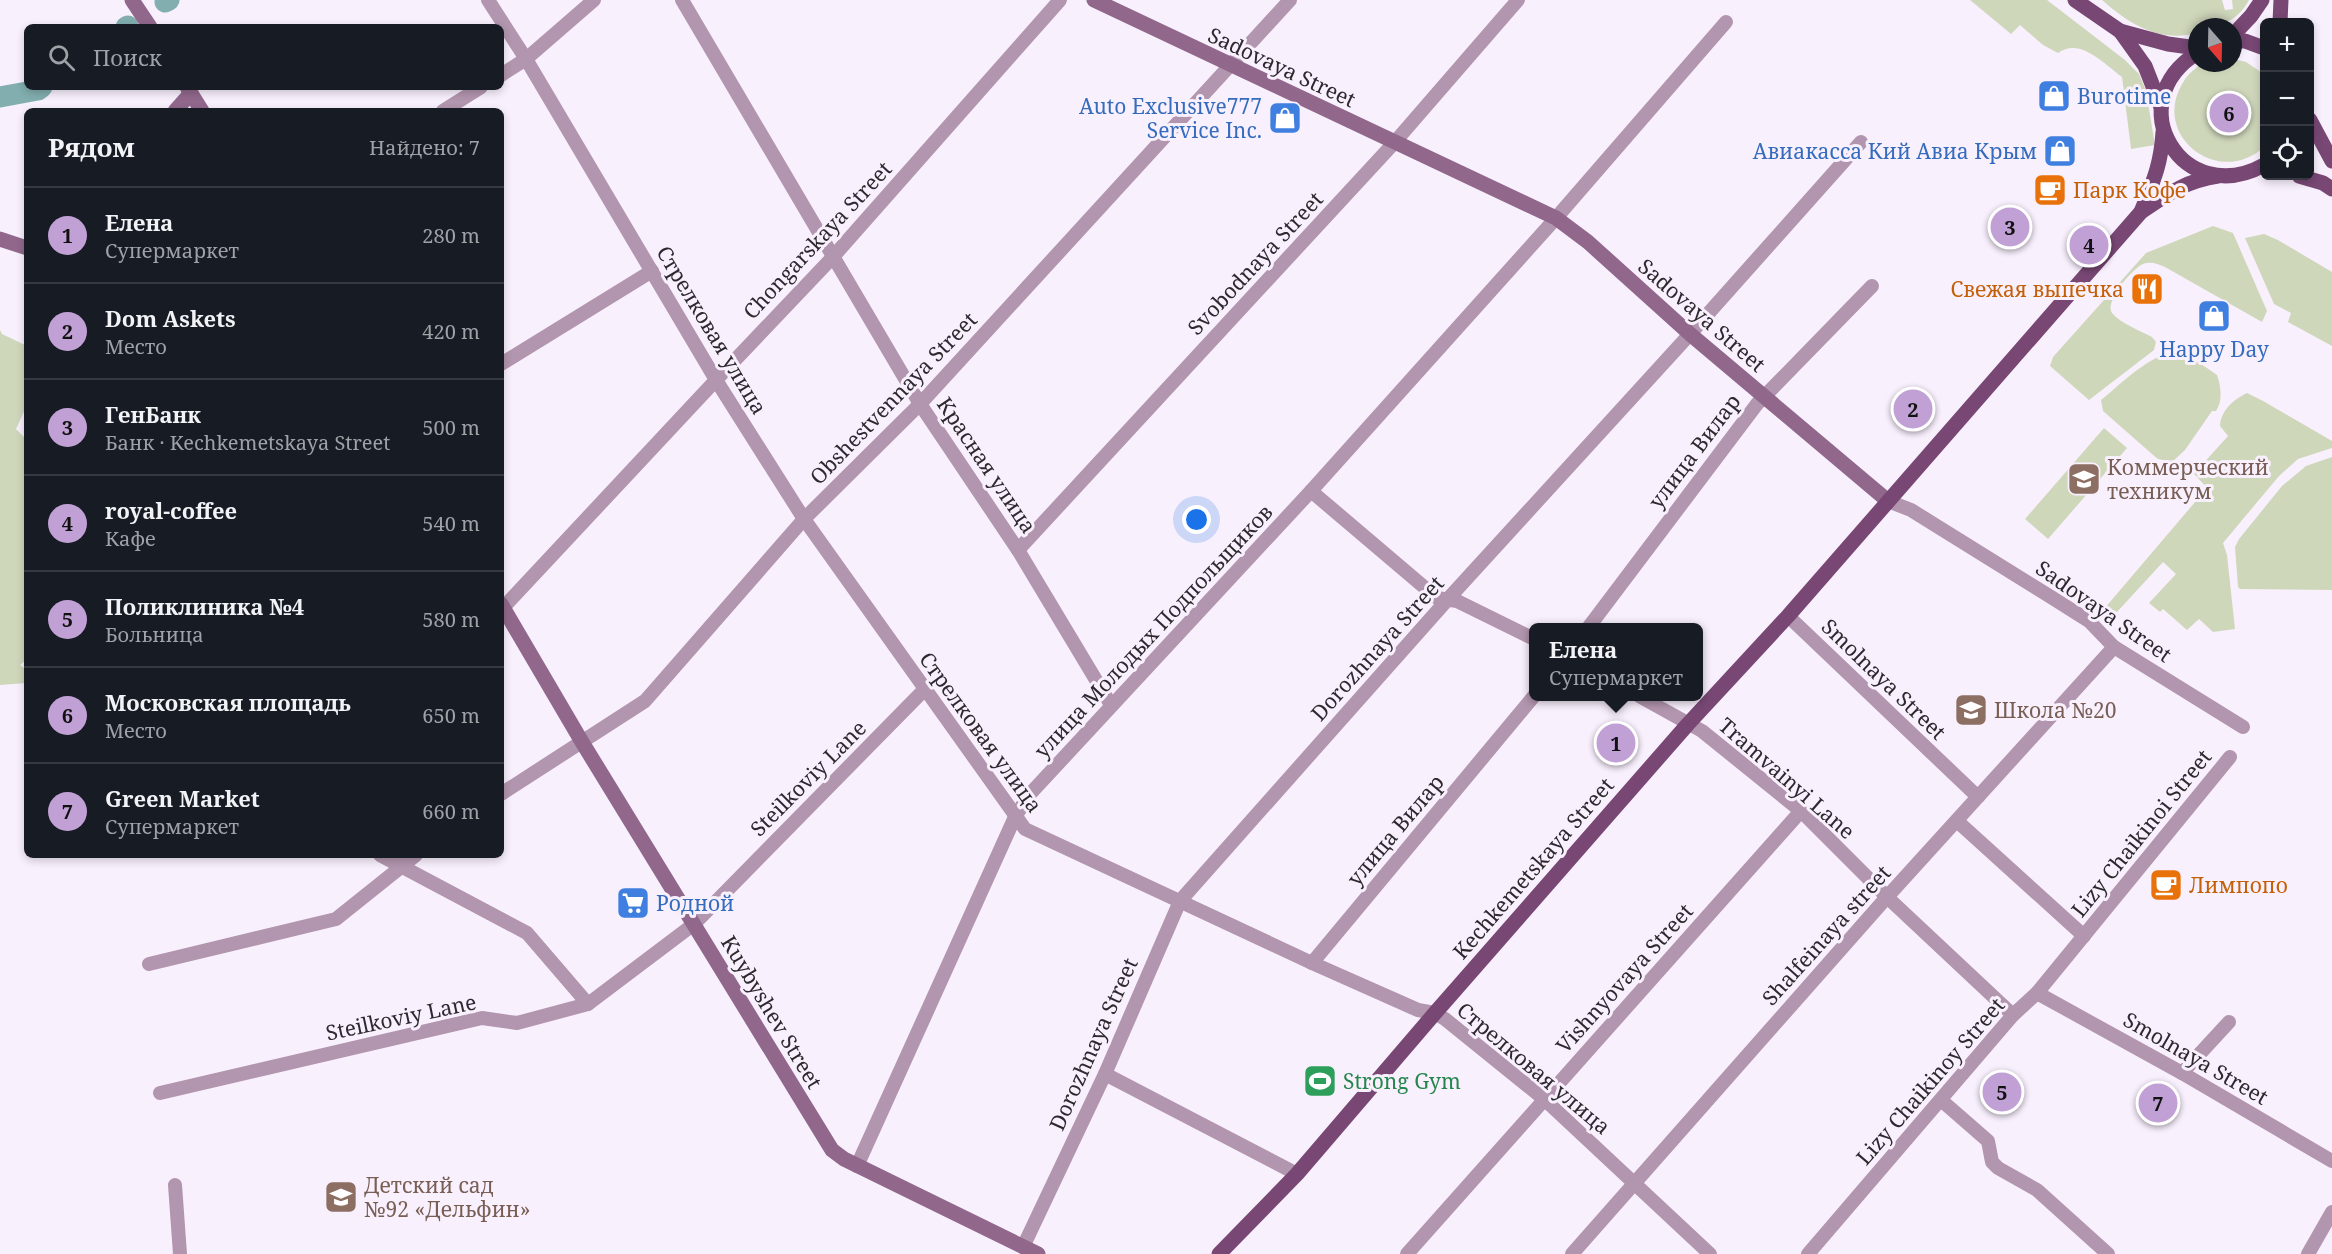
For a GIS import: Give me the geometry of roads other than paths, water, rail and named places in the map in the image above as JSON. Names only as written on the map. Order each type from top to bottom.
[{"type":"main road","points":[[132,0],[148,24]]},
{"type":"main road","name":"Sadovaya Street","points":[[1094,0],[1556,218],[1588,242],[1690,334],[1888,501]]},
{"type":"main road","points":[[2075,0],[2120,31],[2168,44],[2188,47]]},
{"type":"main road","points":[[2242,26],[2262,0]]},
{"type":"main road","points":[[2280,18],[2281,0]]},
{"type":"main road","points":[[2120,31],[2145,66],[2161,107]]},
{"type":"main road","points":[[2242,41],[2260,46]]},
{"type":"main road","points":[[2188,59],[2172,75],[2164,90],[2161,107],[2163,128],[2171,146],[2183,161],[2200,171],[2218,176],[2260,174]]},
{"type":"main road","points":[[177,108],[189,90],[200,108]]},
{"type":"main road","points":[[2313,126],[2332,161]]},
{"type":"main road","name":"Kechkemetskaya Street","points":[[2141,212],[2157,176],[2162,154],[2163,128]]},
{"type":"main road","points":[[2238,176],[2260,167]]},
{"type":"main road","name":"Kechkemetskaya Street","points":[[1218,1254],[1298,1174],[1435,1013],[1688,724],[1788,616],[2141,212],[2180,186],[2218,176]]},
{"type":"main road","points":[[2313,180],[2332,189]]},
{"type":"main road","points":[[0,239],[24,247]]},
{"type":"main road","name":"Kuybyshev Street","points":[[504,610],[831,1150],[857,1166],[1038,1254]]},
{"type":"street","name":"Стрелковая улица","points":[[488,0],[503,24]]},
{"type":"street","points":[[504,73],[526,59],[594,0]]},
{"type":"street","name":"Красная улица","points":[[682,0],[832,258],[921,404],[1018,550],[1111,705]]},
{"type":"street","name":"Chongarskaya Street","points":[[504,605],[832,258],[1060,0]]},
{"type":"street","name":"Obshestvennaya Street","points":[[504,792],[645,701],[804,519],[921,404],[1290,0]]},
{"type":"street","name":"Svobodnaya Street","points":[[1018,550],[1394,143],[1513,1]]},
{"type":"street","name":"улица Молодых Подпольщиков","points":[[857,1166],[1015,817],[1029,795],[1311,491],[1556,218],[1726,22]]},
{"type":"street","name":"Стрелковая улица","points":[[504,25],[716,380],[804,519],[1024,830],[1312,963],[1418,1010],[1435,1013],[1544,1099],[1710,1254]]},
{"type":"street","points":[[448,108],[476,90]]},
{"type":"street","name":"Dorozhnaya Street","points":[[1023,1247],[1105,1074],[1180,901],[1448,599],[1690,334],[1861,141]]},
{"type":"street","points":[[504,362],[652,271]]},
{"type":"street","name":"улица Вилар","points":[[1591,623],[1763,396],[1872,286]]},
{"type":"street","points":[[1311,491],[1437,598],[1457,601],[1529,637]]},
{"type":"street","name":"Sadovaya Street","points":[[1888,501],[1911,510],[2089,621],[2114,647],[2244,727]]},
{"type":"street","name":"Smolnaya Street","points":[[1788,616],[1978,797]]},
{"type":"street","name":"Shalfeinaya street","points":[[1572,1254],[1887,897],[2114,647]]},
{"type":"street","name":"Steilkoviy Lane","points":[[160,1093],[482,1018],[517,1023],[588,1004],[694,924],[924,690]]},
{"type":"street","name":"улица Вилар","points":[[1312,963],[1529,701]]},
{"type":"street","name":"Tramvainyi Lane","points":[[1648,701],[1702,731],[1801,811],[1887,897],[2013,1015]]},
{"type":"street","name":"Lizy Chaikinoi Street","points":[[2084,936],[2176,820],[2230,757]]},
{"type":"street","name":"Vishnyovaya Street","points":[[1407,1254],[1801,811]]},
{"type":"street","points":[[1957,821],[2084,936]]},
{"type":"street","points":[[386,858],[527,933],[588,1004]]},
{"type":"street","points":[[149,964],[336,919],[412,858]]},
{"type":"street","name":"Lizy Chaikinoy Street","points":[[1808,1254],[2013,1015],[2037,993],[2084,936]]},
{"type":"street","name":"Smolnaya Street","points":[[2037,993],[2182,1072],[2332,1161]]},
{"type":"street","points":[[2182,1072],[2229,1022]]},
{"type":"street","points":[[1105,1074],[1298,1174]]},
{"type":"street","points":[[1941,1100],[1988,1141],[1992,1162],[1998,1168],[2037,1190],[2108,1254]]},
{"type":"street","points":[[175,1185],[180,1254]]},
{"type":"street","points":[[2308,1254],[2332,1212]]},
{"type":"waterway","points":[[165,2],[169,0]]},
{"type":"waterway","points":[[0,97],[38,90]]},
{"type":"place","name":"Burotime","points":[[2054,96]]},
{"type":"place","name":"Московская площадь","points":[[2229,113]]},
{"type":"place","name":"Auto Exclusive777 Service Inc.","points":[[1285,118]]},
{"type":"place","name":"Авиакасса Кий Авиа Крым","points":[[2060,151]]},
{"type":"place","name":"Парк Кофе","points":[[2050,190]]},
{"type":"place","name":"ГенБанк","points":[[2010,227]]},
{"type":"place","name":"royal-coffee","points":[[2089,245]]},
{"type":"place","name":"Свежая выпечка","points":[[2147,289]]},
{"type":"place","name":"Happy Day","points":[[2214,316]]},
{"type":"place","name":"Dom Askets","points":[[1913,409]]},
{"type":"place","name":"Коммерческий техникум","points":[[2084,479]]},
{"type":"place","name":"Школа №20","points":[[1971,710]]},
{"type":"place","name":"Елена","points":[[1616,743]]},
{"type":"place","name":"Лимпопо","points":[[2166,885]]},
{"type":"place","name":"Родной","points":[[633,903]]},
{"type":"place","name":"Strong Gym","points":[[1320,1081]]},
{"type":"place","name":"Поликлиника №4","points":[[2002,1092]]},
{"type":"place","name":"Green Market","points":[[2158,1103]]},
{"type":"place","name":"Детский сад №92 «Дельфин»","points":[[341,1197]]}]
